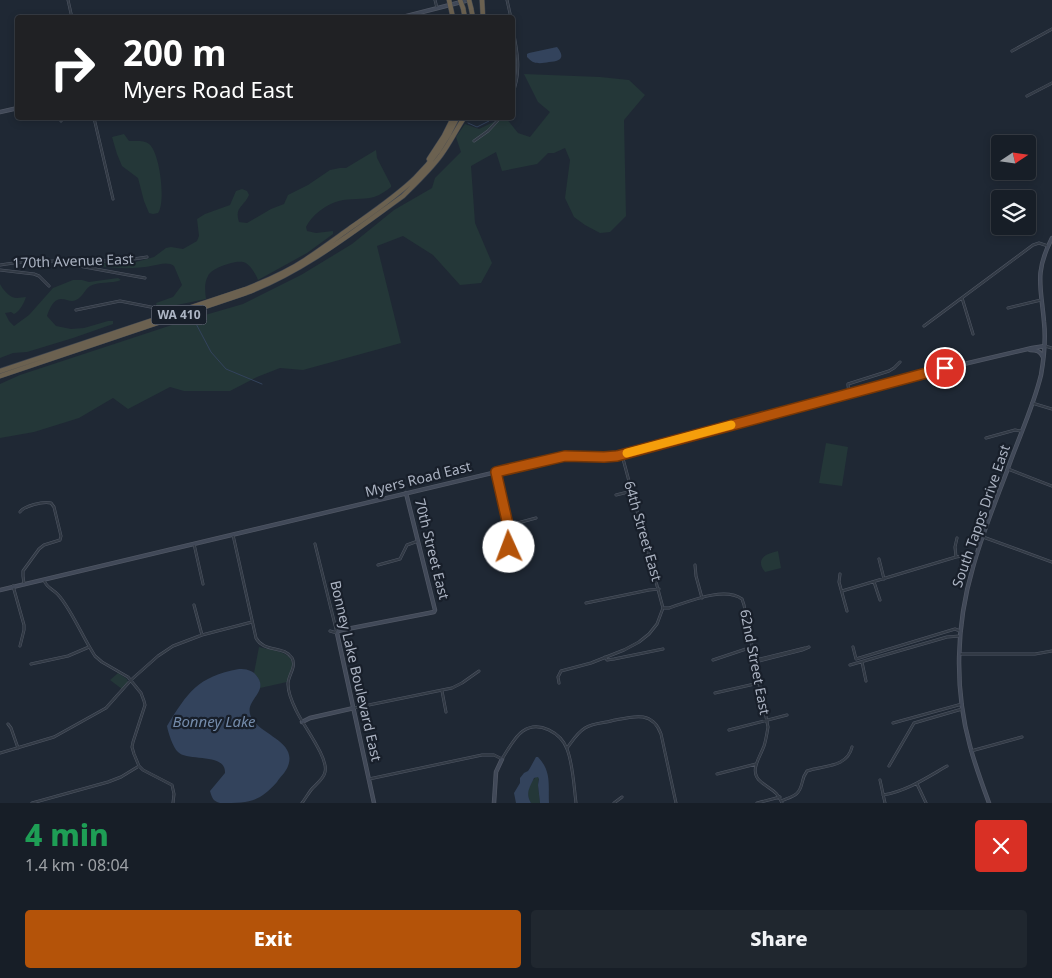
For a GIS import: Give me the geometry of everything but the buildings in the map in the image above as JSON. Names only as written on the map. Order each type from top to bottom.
[{"type":"highway","points":[[460,0],[464,15]]},
{"type":"highway","points":[[469,0],[472,15]]},
{"type":"highway","points":[[482,0],[482,15]]},
{"type":"highway","points":[[449,2],[452,15]]},
{"type":"highway","points":[[378,209],[407,184],[425,164],[444,136],[452,120]]},
{"type":"highway","name":"WA 410","points":[[0,376],[259,288],[293,271],[310,261],[406,188],[439,150],[456,120]]},
{"type":"highway","name":"WA 410","points":[[0,371],[246,289],[288,270],[403,196],[441,156],[462,120]]},
{"type":"street","points":[[68,0],[71,15]]},
{"type":"street","points":[[435,0],[437,8]]},
{"type":"street","points":[[410,15],[437,8],[449,2],[469,0]]},
{"type":"street","points":[[507,0],[510,15]]},
{"type":"street","points":[[1012,51],[1052,29]]},
{"type":"street","points":[[515,39],[518,71],[515,87]]},
{"type":"street","points":[[1027,96],[1052,84],[1052,88]]},
{"type":"street","points":[[0,112],[15,109]]},
{"type":"street","points":[[94,120],[113,199]]},
{"type":"street","points":[[474,141],[488,131],[498,120]]},
{"type":"street","name":"South Tapps Drive East","points":[[989,803],[971,751],[962,709],[959,654],[960,631],[968,585],[976,557],[1039,382],[1044,346],[1044,322],[1039,279],[1043,257],[1052,238]]},
{"type":"street","points":[[924,326],[1033,245],[1039,243],[1048,246]]},
{"type":"street","name":"170th Avenue East","points":[[0,264],[20,261],[124,260],[147,257]]},
{"type":"street","points":[[69,260],[79,266],[145,278]]},
{"type":"street","points":[[0,270],[34,274],[39,276],[49,286]]},
{"type":"street","points":[[962,298],[974,334]]},
{"type":"street","points":[[1008,308],[1041,300]]},
{"type":"street","points":[[76,310],[120,301],[174,313]]},
{"type":"street","points":[[146,322],[159,316],[161,309]]},
{"type":"street","points":[[1044,346],[1052,348]]},
{"type":"street","name":"Myers Road East","points":[[0,590],[565,456],[604,457],[622,455],[930,372],[1044,346]]},
{"type":"street","points":[[1025,350],[1037,350],[1041,352],[1043,358]]},
{"type":"street","points":[[849,393],[848,385],[851,383],[889,371],[900,362]]},
{"type":"street","points":[[1032,403],[1052,409]]},
{"type":"street","points":[[986,438],[1015,430],[1021,431]]},
{"type":"street","name":"64th Street East","points":[[622,455],[664,608]]},
{"type":"street","points":[[1008,469],[1052,486]]},
{"type":"street","points":[[496,472],[510,532],[509,547],[512,571]]},
{"type":"street","points":[[616,495],[632,491]]},
{"type":"street","name":"70th Street East","points":[[337,633],[342,630],[427,614],[434,611],[435,605],[406,493]]},
{"type":"street","points":[[20,512],[25,508],[46,502],[51,503],[54,507],[60,536],[60,540],[45,544],[39,549],[24,571],[22,576],[24,584]]},
{"type":"street","points":[[508,525],[536,518]]},
{"type":"street","points":[[233,535],[256,638],[259,644],[286,652],[292,659],[293,665],[288,686],[294,706],[324,762],[326,772],[302,803]]},
{"type":"street","points":[[983,537],[1052,562]]},
{"type":"street","points":[[956,557],[957,538]]},
{"type":"street","points":[[378,565],[399,560],[403,556],[407,545],[418,541]]},
{"type":"street","points":[[194,544],[203,584]]},
{"type":"street","name":"Bonney Lake Boulevard East","points":[[315,544],[337,633],[374,803]]},
{"type":"street","points":[[842,591],[956,557],[967,555],[976,557]]},
{"type":"street","points":[[878,559],[884,579]]},
{"type":"street","points":[[559,684],[558,677],[564,670],[592,663],[630,647],[646,637],[657,624],[664,608],[702,598],[694,565]]},
{"type":"street","points":[[840,574],[839,582],[847,611]]},
{"type":"street","points":[[44,580],[46,586],[60,597],[97,658],[124,674],[141,693],[145,702],[132,745],[134,754],[138,766],[172,785],[174,794],[172,803]]},
{"type":"street","points":[[874,582],[880,600]]},
{"type":"street","points":[[13,586],[24,624],[20,646]]},
{"type":"street","points":[[586,603],[659,589]]},
{"type":"street","name":"62nd Street East","points":[[702,598],[713,595],[733,595],[740,598],[744,605],[768,730],[756,764]]},
{"type":"street","points":[[194,605],[202,635]]},
{"type":"street","points":[[0,753],[54,737],[106,708],[131,680],[165,650],[180,642],[253,622]]},
{"type":"street","points":[[853,647],[856,659],[956,629],[960,631]]},
{"type":"street","points":[[330,631],[337,633]]},
{"type":"street","points":[[850,665],[960,636]]},
{"type":"street","points":[[31,664],[68,656],[89,646]]},
{"type":"street","points":[[713,660],[752,647]]},
{"type":"street","points":[[809,647],[802,650],[755,662],[809,647]]},
{"type":"street","points":[[605,657],[607,660],[663,649]]},
{"type":"street","points":[[959,654],[1035,654],[1052,651]]},
{"type":"street","points":[[862,662],[866,681]]},
{"type":"street","points":[[302,722],[310,718],[442,690],[459,685],[479,671]]},
{"type":"street","points":[[715,693],[760,683]]},
{"type":"street","points":[[442,690],[446,712]]},
{"type":"street","points":[[893,723],[962,704]]},
{"type":"street","points":[[889,766],[914,723],[962,709]]},
{"type":"street","points":[[729,730],[787,715]]},
{"type":"street","points":[[567,748],[578,733],[590,726],[636,716],[651,720],[658,726],[661,734],[676,803]]},
{"type":"street","points":[[8,724],[18,748]]},
{"type":"street","points":[[494,803],[496,772],[502,759],[521,732],[535,727],[553,732],[567,748],[576,803]]},
{"type":"street","points":[[971,751],[1022,737]]},
{"type":"street","points":[[717,774],[756,764],[755,771],[759,780],[773,789],[782,802],[798,793],[801,789],[804,774],[807,771],[842,762],[850,754],[852,747]]},
{"type":"street","points":[[369,780],[482,754],[494,755],[502,759]]},
{"type":"street","points":[[32,803],[108,782],[138,766]]},
{"type":"street","points":[[884,795],[902,791],[947,766]]},
{"type":"street","points":[[880,780],[885,803]]},
{"type":"street","points":[[917,784],[926,803]]},
{"type":"street","points":[[614,803],[622,797]]},
{"type":"street","points":[[757,803],[780,797]]},
{"type":"shaded area","points":[[524,74],[629,80],[645,95],[624,120],[626,216],[610,232],[600,233],[574,217],[565,198],[570,160],[565,148],[554,153],[548,153],[537,164],[502,171],[496,152],[471,166],[475,223],[492,263],[481,283],[460,285],[433,255],[403,236],[377,246],[401,343],[303,370],[280,368],[230,391],[184,391],[170,387],[128,409],[113,398],[79,418],[34,432],[0,438],[0,384],[20,375],[181,322],[243,304],[301,275],[352,244],[394,210],[432,188],[435,178],[461,152],[456,137],[465,124],[479,129],[498,120],[508,120],[518,133],[530,137],[550,112],[538,102]]},
{"type":"shaded area","points":[[124,134],[129,141],[145,142],[153,149],[159,167],[162,189],[162,199],[158,213],[149,213],[138,178],[122,166],[112,137]]},
{"type":"shaded area","points":[[376,150],[377,158],[391,187],[374,197],[343,200],[324,207],[306,227],[307,231],[316,233],[333,231],[333,234],[307,253],[258,280],[248,264],[243,262],[229,263],[214,270],[208,276],[205,284],[206,299],[167,307],[157,306],[156,303],[173,297],[182,285],[174,266],[163,264],[126,268],[83,263],[136,262],[154,257],[166,248],[183,249],[197,241],[199,236],[197,219],[230,205],[236,191],[242,189],[247,191],[249,195],[238,213],[239,222],[247,223],[284,204],[288,195],[308,185],[330,170],[346,168]]},
{"type":"shaded area","points":[[118,278],[121,280],[90,286],[74,301],[58,299],[52,305],[47,316],[56,326],[71,329],[84,328],[108,321],[113,321],[113,324],[27,352],[13,353],[0,358],[0,284],[12,297],[26,297],[22,307],[16,313],[5,313],[14,326],[29,315],[53,288],[73,280],[89,282]]},
{"type":"shaded area","points":[[826,443],[848,447],[842,486],[819,483]]},
{"type":"shaded area","points":[[778,551],[781,568],[765,572],[761,560],[769,554]]},
{"type":"shaded area","points":[[259,647],[280,652],[289,657],[292,661],[292,666],[287,682],[260,688],[259,680],[254,673]]},
{"type":"shaded area","points":[[118,673],[127,679],[122,689],[110,680]]},
{"type":"shaded area","points":[[536,777],[539,777],[540,803],[531,803],[528,796],[529,789]]},
{"type":"water","points":[[557,47],[561,56],[556,61],[537,63],[532,62],[527,57],[529,53]]},
{"type":"water","name":"Bonney Lake","points":[[239,669],[253,672],[260,681],[259,690],[251,704],[250,714],[253,721],[259,727],[282,743],[289,757],[288,766],[277,782],[258,798],[246,802],[220,803],[213,799],[210,791],[225,773],[224,766],[213,760],[189,757],[178,752],[167,726],[181,704],[195,688],[213,676]]},
{"type":"water","points":[[536,757],[538,757],[547,773],[549,803],[540,803],[538,777],[534,778],[529,790],[528,796],[531,803],[516,803],[514,793],[520,783],[520,778],[528,771]]},
{"type":"waterway","points":[[468,123],[477,127],[490,120]]},
{"type":"waterway","points":[[193,318],[211,352],[226,369],[262,384]]},
{"type":"slow traffic","points":[[627,453],[731,425]]},
{"type":"route","points":[[509,547],[510,532],[496,472],[565,456],[617,456],[945,368]]}]
